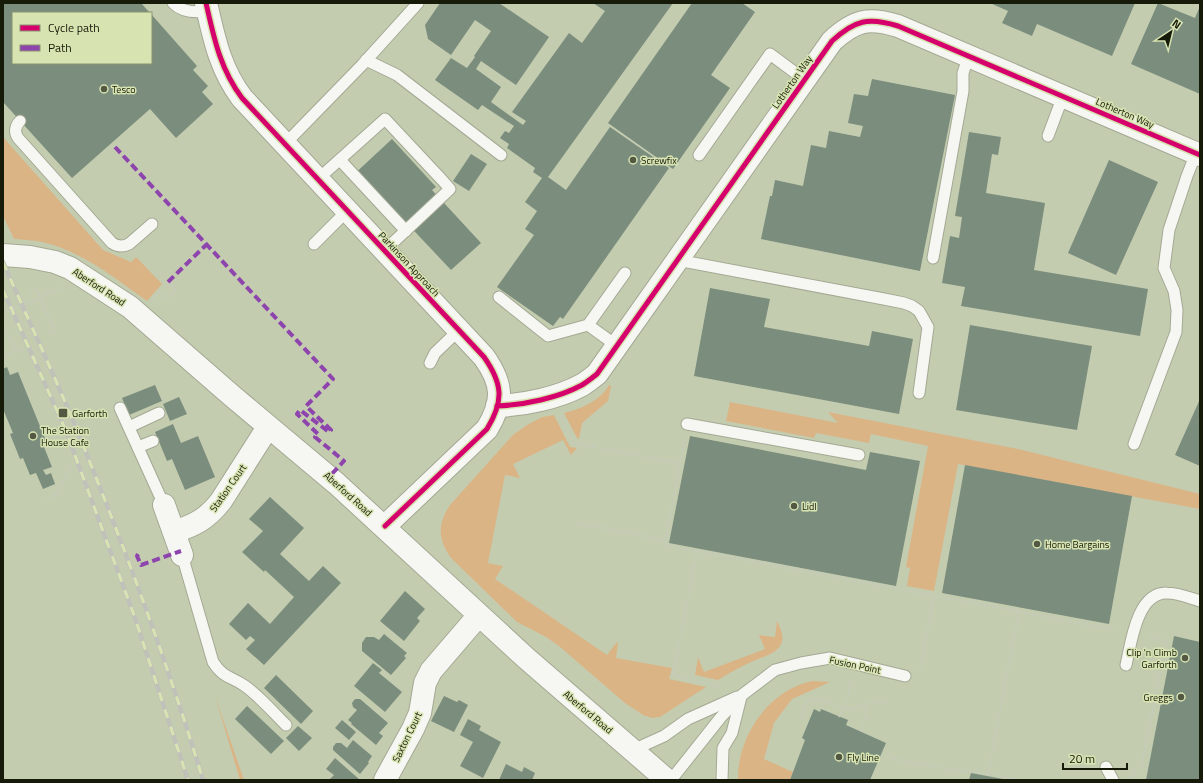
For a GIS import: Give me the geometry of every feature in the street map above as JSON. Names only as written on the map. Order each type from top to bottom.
[{"type":"street","name":"Parkinson Approach","points":[[207,7],[221,62],[234,87],[242,98],[484,357],[493,370],[498,385],[499,400],[495,415],[487,429],[385,526]]},
{"type":"street","name":"Lotherton Way","points":[[498,406],[514,405],[569,392],[579,387],[597,374],[832,41],[846,29],[862,22],[880,21],[898,26],[1198,154]]},
{"type":"street","name":"Aberford Road","points":[[3,254],[55,262],[70,268],[130,307],[268,427],[308,458],[385,526],[526,658],[667,780]]},
{"type":"street","name":"Station Court","points":[[174,532],[202,521],[212,512],[221,501],[268,427]]},
{"type":"street","points":[[164,505],[182,555]]},
{"type":"street","name":"Saxton Court","points":[[385,780],[420,713],[425,683],[431,671],[479,615]]},
{"type":"lane","points":[[173,3],[185,11],[197,12],[207,7]]},
{"type":"lane","points":[[285,144],[366,60],[418,3]]},
{"type":"lane","points":[[699,156],[770,54],[805,80]]},
{"type":"lane","points":[[933,258],[963,91],[963,73],[968,55]]},
{"type":"lane","points":[[366,60],[397,75],[501,155]]},
{"type":"lane","points":[[1048,136],[1063,96]]},
{"type":"lane","points":[[318,179],[385,120],[450,189],[384,251]]},
{"type":"lane","points":[[20,121],[16,127],[16,135],[18,138],[112,243],[116,246],[125,246],[152,224]]},
{"type":"lane","points":[[1134,444],[1176,332],[1177,310],[1174,291],[1164,268],[1169,230],[1187,176],[1198,154]]},
{"type":"lane","points":[[340,160],[406,231]]},
{"type":"lane","points":[[314,244],[347,211]]},
{"type":"lane","points":[[677,260],[891,300],[912,306],[919,311],[928,327],[919,393]]},
{"type":"lane","points":[[499,297],[548,336],[588,325],[625,273]]},
{"type":"lane","points":[[588,325],[617,346]]},
{"type":"lane","points":[[430,363],[435,353],[459,330]]},
{"type":"lane","points":[[120,408],[164,505]]},
{"type":"lane","points":[[129,427],[159,413]]},
{"type":"lane","points":[[687,424],[858,455]]},
{"type":"lane","points":[[138,447],[153,441]]},
{"type":"lane","points":[[182,555],[217,669],[230,679],[246,686],[286,724]]},
{"type":"lane","points":[[1126,665],[1134,633],[1145,604],[1154,596],[1166,593],[1200,601]]},
{"type":"lane","name":"Fusion Point","points":[[671,780],[721,717],[742,695],[775,670],[801,663],[830,658],[905,676]]},
{"type":"lane","points":[[722,780],[724,748],[732,733],[742,695]]},
{"type":"lane","name":"Fusion Point","points":[[633,750],[664,736],[688,719],[742,695]]},
{"type":"lane","points":[[1106,767],[1114,780]]},
{"type":"path","points":[[149,302],[158,292],[168,299],[176,290],[168,282]]},
{"type":"path","points":[[3,314],[63,287]]},
{"type":"path","points":[[31,292],[36,289],[41,297],[55,330],[49,333]]},
{"type":"path","points":[[3,322],[15,349]]},
{"type":"path","points":[[3,358],[15,349],[20,350]]},
{"type":"path","points":[[552,396],[573,443],[679,463]]},
{"type":"path","points":[[687,424],[665,545],[1166,640],[1142,768],[1125,780]]},
{"type":"path","points":[[44,500],[57,494],[70,465]]},
{"type":"path","points":[[576,523],[666,540]]},
{"type":"path","points":[[697,551],[673,675],[717,685],[742,695]]},
{"type":"path","points":[[920,671],[934,596]]},
{"type":"path","points":[[988,774],[1019,612]]},
{"type":"path","points":[[839,717],[848,699],[850,682]]},
{"type":"path","points":[[801,718],[806,704],[810,700],[824,700],[848,710],[874,703],[889,701]]},
{"type":"path","points":[[861,732],[866,720],[865,705]]},
{"type":"path","points":[[890,758],[958,771],[971,771],[1018,780]]},
{"type":"shaded area","points":[[3,137],[103,250],[131,262],[136,257],[162,284],[147,301],[97,266],[71,252],[42,242],[14,239],[3,216]]},
{"type":"shaded area","points":[[609,385],[611,386],[608,401],[582,423],[579,439],[577,438],[564,413],[590,404],[601,396]]},
{"type":"shaded area","points":[[730,402],[838,423],[828,412],[1018,449],[1200,494],[1200,509],[958,464],[934,591],[907,586],[910,568],[906,567],[928,446],[871,434],[869,443],[816,433],[814,438],[726,421]]},
{"type":"shaded area","points":[[554,415],[570,447],[577,448],[571,455],[563,440],[513,464],[520,478],[505,475],[488,563],[503,566],[495,579],[607,655],[617,642],[616,658],[672,668],[669,679],[706,687],[660,717],[652,718],[643,715],[625,703],[559,646],[546,637],[517,622],[451,558],[444,545],[441,526],[450,505],[513,435],[542,417]]},
{"type":"shaded area","points":[[777,621],[781,630],[782,638],[778,649],[718,680],[695,675],[698,657],[704,672],[765,649],[759,635],[775,637]]},
{"type":"shaded area","points":[[812,681],[830,682],[792,699],[774,723],[764,759],[793,772],[790,780],[738,780],[739,763],[743,747],[758,717],[782,694],[796,686]]},
{"type":"shaded area","points":[[215,696],[244,780],[240,780]]},
{"type":"building","name":"Tesco","points":[[3,3],[141,3],[149,12],[12,12],[12,64],[152,64],[152,15],[197,66],[193,70],[208,86],[202,92],[213,104],[176,138],[150,109],[72,178],[3,102]]},
{"type":"building","points":[[440,3],[499,3],[549,37],[516,85],[481,61],[476,69],[501,87],[491,102],[523,125],[526,121],[512,112],[569,33],[582,43],[605,11],[593,3],[673,3],[548,177],[566,190],[610,127],[669,168],[563,319],[560,317],[553,326],[497,287],[534,235],[525,229],[537,211],[525,202],[542,178],[533,172],[535,168],[507,148],[509,144],[500,138],[505,131],[509,133],[514,126],[482,105],[478,110],[435,80],[451,58],[467,68],[491,31],[475,20],[451,55],[428,39],[425,25]]},
{"type":"building","points":[[692,3],[742,3],[755,12],[711,75],[730,88],[673,169],[608,123]]},
{"type":"building","points":[[990,3],[1135,3],[1112,56],[1037,24],[1032,36],[1002,23],[1008,11]]},
{"type":"building","points":[[1158,3],[1195,18],[1200,6],[1200,94],[1131,64]]},
{"type":"building","points":[[872,79],[955,95],[920,271],[761,239],[775,180],[803,186],[811,145],[826,148],[829,131],[860,137],[863,126],[848,123],[854,94],[868,96]]},
{"type":"building","points":[[969,132],[1001,137],[998,155],[992,154],[986,193],[1045,203],[1034,270],[1148,289],[1140,336],[961,306],[965,287],[942,283],[950,236],[959,238],[962,217],[955,216]]},
{"type":"building","points":[[392,139],[436,187],[432,190],[481,243],[451,270],[402,218],[394,225],[350,178]]},
{"type":"building","points":[[471,154],[487,164],[469,191],[453,181]]},
{"type":"building","points":[[1109,160],[1158,182],[1116,275],[1068,253]]},
{"type":"building","points":[[710,288],[770,299],[764,327],[869,346],[872,331],[913,339],[899,414],[694,376]]},
{"type":"building","points":[[970,325],[1092,346],[1077,430],[956,410]]},
{"type":"building","points":[[7,367],[10,375],[18,372],[46,441],[42,442],[52,467],[43,470],[46,475],[51,473],[55,484],[43,489],[36,473],[30,475],[23,458],[20,459],[10,434],[13,433],[3,409],[3,369]]},
{"type":"building","points":[[155,385],[162,401],[129,415],[122,398]]},
{"type":"building","points":[[179,397],[187,414],[170,421],[163,404]]},
{"type":"building","points":[[1200,399],[1200,466],[1175,455]]},
{"type":"building","points":[[173,424],[181,443],[198,436],[215,477],[185,490],[172,459],[167,461],[155,432]]},
{"type":"building","name":"Lidl","points":[[690,436],[866,470],[870,452],[920,461],[896,586],[669,543]]},
{"type":"building","name":"Home Bargains","points":[[965,465],[1132,496],[1109,624],[942,593]]},
{"type":"building","points":[[270,497],[304,528],[280,554],[309,581],[323,566],[341,583],[264,665],[246,649],[255,640],[250,636],[246,640],[229,624],[248,603],[270,624],[294,597],[265,570],[264,572],[242,552],[263,531],[249,519]]},
{"type":"building","points":[[405,591],[425,609],[417,618],[420,621],[404,641],[380,621]]},
{"type":"building","points":[[384,634],[407,653],[404,656],[406,658],[391,675],[362,651],[362,643],[366,637],[374,637],[379,640]]},
{"type":"building","points":[[1174,636],[1200,642],[1200,780],[1146,780]]},
{"type":"building","points":[[373,663],[382,670],[379,673],[402,692],[385,712],[354,686]]},
{"type":"building","points":[[276,675],[313,711],[301,724],[264,688]]},
{"type":"building","points":[[444,696],[457,702],[459,700],[468,705],[454,732],[431,721]]},
{"type":"building","points":[[355,699],[360,699],[388,723],[379,733],[383,736],[376,745],[348,720],[357,710],[353,707],[352,703]]},
{"type":"building","points":[[247,706],[284,741],[271,754],[235,719]]},
{"type":"building","name":"Fly Line","points":[[814,709],[820,712],[821,709],[848,720],[846,725],[886,743],[870,780],[790,780],[805,740],[802,738]]},
{"type":"building","points":[[468,719],[481,726],[479,730],[501,742],[483,778],[460,766],[473,742],[460,735]]},
{"type":"building","points":[[342,720],[356,732],[349,740],[335,728]]},
{"type":"building","points":[[298,726],[312,738],[299,751],[286,738]]},
{"type":"building","points":[[353,740],[372,756],[368,762],[369,763],[360,774],[333,750],[336,743],[341,743],[347,748]]},
{"type":"building","points":[[335,758],[360,780],[329,780],[334,775],[326,769]]},
{"type":"building","points":[[506,764],[522,772],[524,767],[535,773],[532,780],[499,780]]},
{"type":"building","points":[[971,773],[1003,779],[969,780]]},
{"type":"railway","points":[[3,262],[67,407],[111,515],[144,602],[175,691],[203,780]]},
{"type":"railway","points":[[3,290],[66,431],[134,615],[188,780]]},
{"type":"marked path","points":[[115,147],[333,379],[306,406],[331,430],[329,432],[300,410],[297,414],[318,434],[315,437],[344,461],[329,477]]},
{"type":"marked path","points":[[168,282],[206,245]]},
{"type":"marked path","points":[[138,554],[137,556],[141,565],[181,551]]},
{"type":"cycle path","points":[[206,3],[215,41],[223,64],[234,87],[242,98],[484,357],[498,384],[499,401],[493,419],[487,429],[385,526]]},
{"type":"cycle path","points":[[497,406],[529,402],[562,394],[582,385],[597,374],[832,41],[840,34],[862,22],[870,21],[898,26],[1200,155]]},
{"type":"place","name":"Tesco","points":[[104,89]]},
{"type":"place","name":"Screwfix","points":[[633,160]]},
{"type":"place","name":"Garforth","points":[[63,413]]},
{"type":"place","name":"The Station House Cafe","points":[[33,436]]},
{"type":"place","name":"Lidl","points":[[794,506]]},
{"type":"place","name":"Home Bargains","points":[[1037,544]]},
{"type":"place","name":"Clip 'n Climb Garforth","points":[[1185,658]]},
{"type":"place","name":"Greggs","points":[[1181,697]]},
{"type":"place","name":"Fly Line","points":[[839,757]]}]
